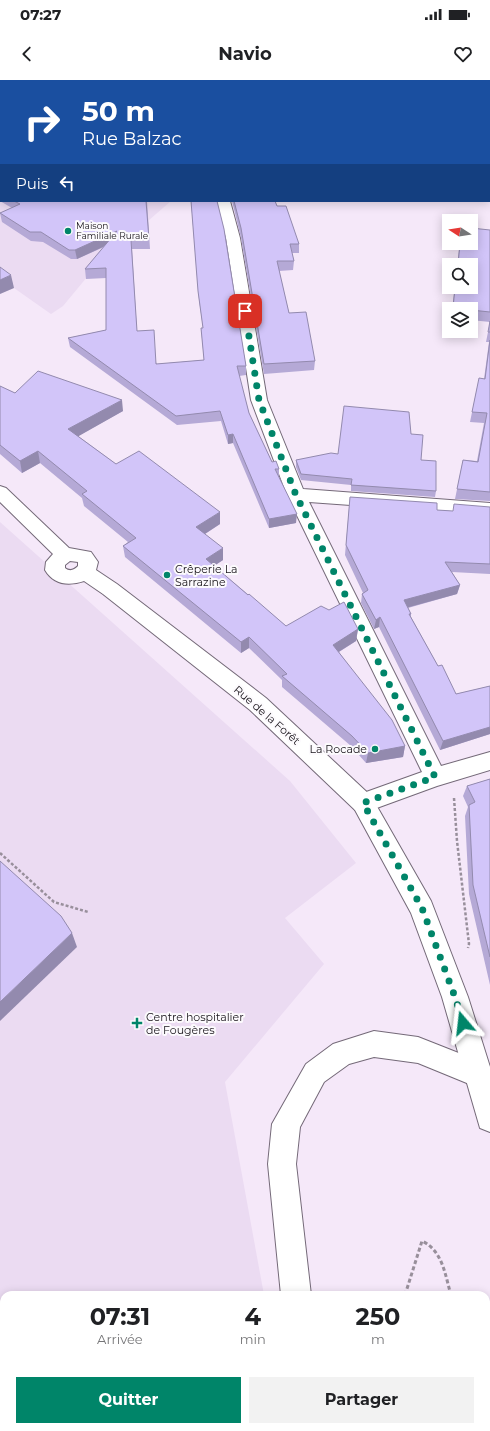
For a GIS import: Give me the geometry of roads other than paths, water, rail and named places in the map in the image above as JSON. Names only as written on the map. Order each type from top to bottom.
[{"type":"street","points":[[223,202],[233,238],[259,400],[296,495],[444,775]]},
{"type":"street","name":"Rue de la Forêt","points":[[0,492],[65,555],[72,554],[84,557],[88,562],[88,567],[85,572],[110,589],[258,704],[363,803],[422,908],[455,997],[479,1075],[490,1118]]},
{"type":"street","points":[[296,495],[490,509]]},
{"type":"street","points":[[363,803],[490,761]]},
{"type":"street","points":[[296,1291],[282,1164],[286,1124],[315,1073],[342,1053],[374,1044],[418,1050],[479,1075]]},
{"type":"place","name":"Maison Familiale Rurale","points":[[68,231]]},
{"type":"place","name":"Crêperie La Sarrazine","points":[[167,575]]},
{"type":"place","name":"La Rocade","points":[[375,749]]},
{"type":"place","name":"Centre hospitalier de Fougères","points":[[137,1023]]}]
